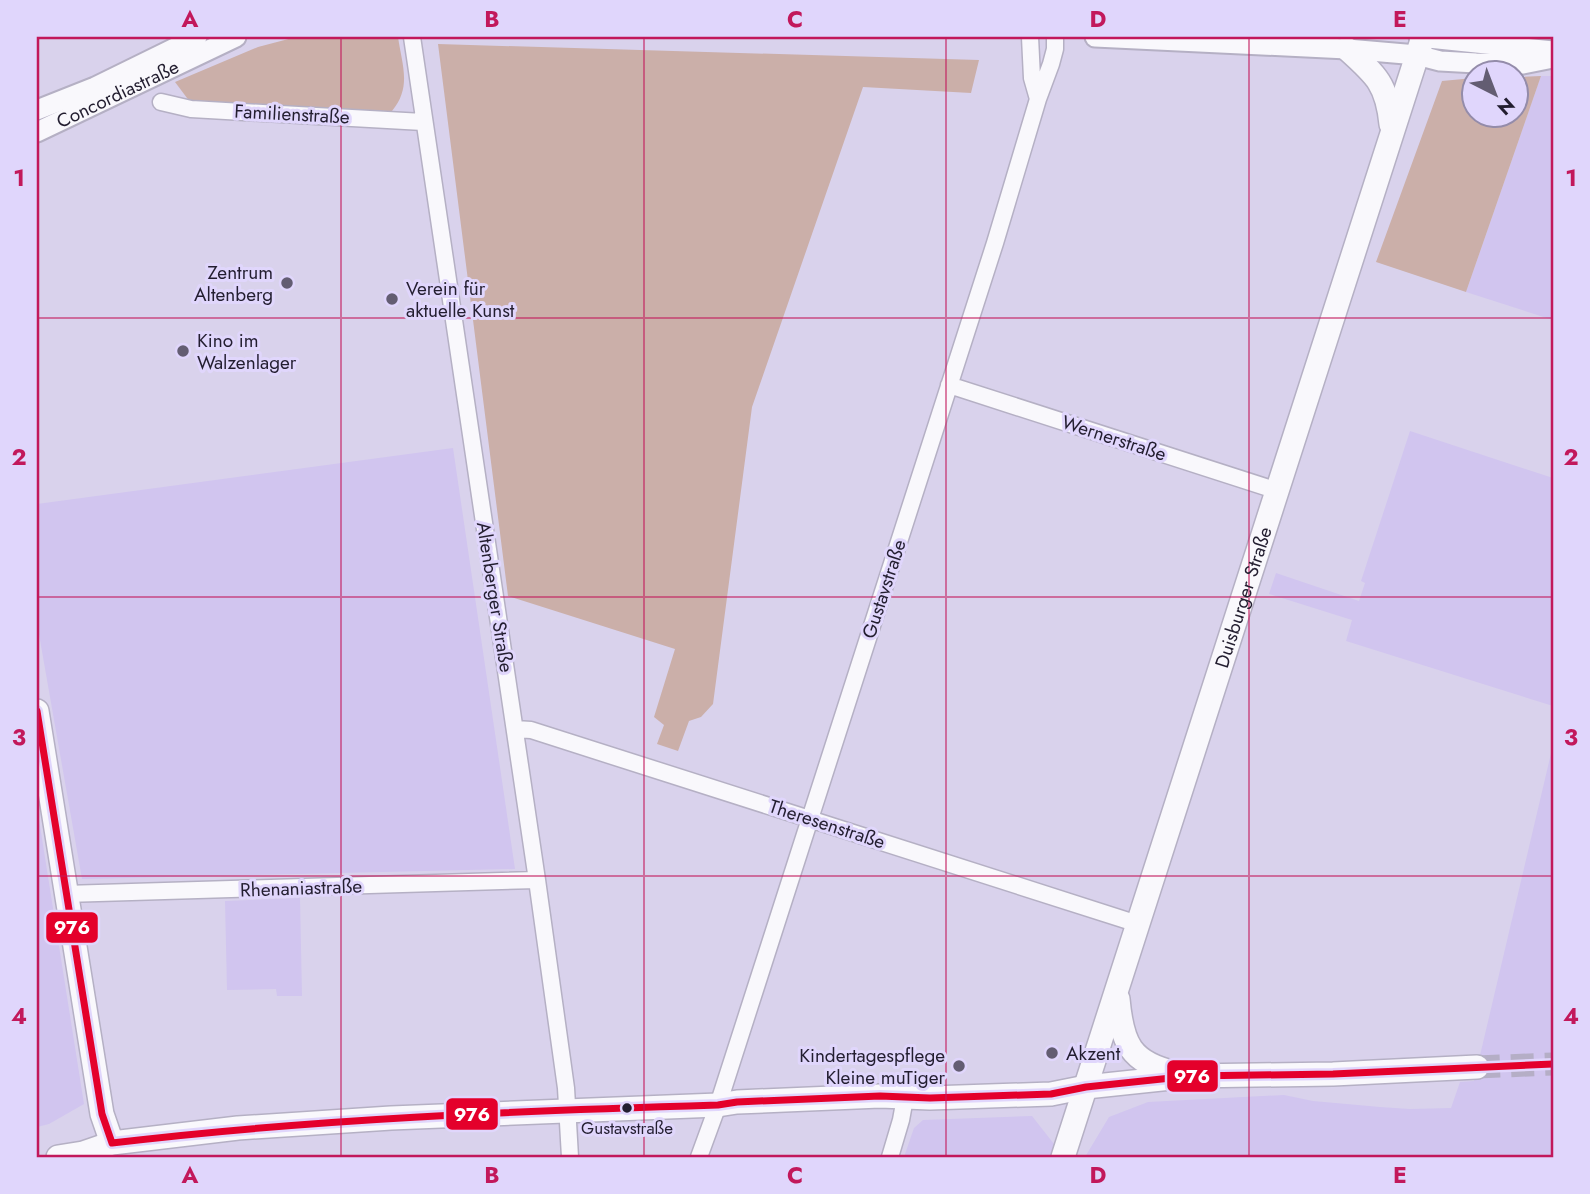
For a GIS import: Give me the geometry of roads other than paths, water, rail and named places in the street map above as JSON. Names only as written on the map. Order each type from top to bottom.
[{"type":"main road","name":"Duisburger Straße","points":[[1063,1157],[1421,41]]},
{"type":"main road","points":[[1347,48],[1372,72],[1385,91],[1392,130]]},
{"type":"main road","points":[[37,710],[102,1114],[113,1150]]},
{"type":"main road","points":[[1118,987],[1121,1027],[1134,1052],[1152,1068],[1190,1076]]},
{"type":"main road","points":[[58,1157],[238,1128],[391,1118],[880,1096],[905,1098],[1051,1094],[1086,1087],[1190,1076],[1333,1074],[1477,1067]]},
{"type":"street","name":"Concordiastraße","points":[[37,110],[95,87],[197,37]]},
{"type":"street","name":"Concordiastraße","points":[[37,132],[236,37]]},
{"type":"street","name":"Altenberger Straße","points":[[412,37],[537,880],[568,1111],[570,1157]]},
{"type":"street","name":"Gustavstraße","points":[[1030,37],[1032,78],[1038,99]]},
{"type":"street","name":"Gustavstraße","points":[[699,1157],[719,1105],[949,385],[1053,56],[1055,37]]},
{"type":"street","points":[[1095,37],[1347,48],[1421,41],[1482,40],[1553,51]]},
{"type":"street","points":[[1421,41],[1440,61],[1523,64],[1553,58]]},
{"type":"street","name":"Familienstraße","points":[[161,102],[191,109],[423,122]]},
{"type":"street","name":"Wernerstraße","points":[[949,385],[1278,491]]},
{"type":"street","name":"Theresenstraße","points":[[515,729],[531,730],[1138,924]]},
{"type":"street","name":"Rhenaniastraße","points":[[65,894],[537,880]]},
{"type":"street","points":[[890,1157],[905,1098]]},
{"type":"tunnel","points":[[1477,1067],[1553,1064]]},
{"type":"place","name":"Zentrum Altenberg","points":[[287,283]]},
{"type":"place","name":"Verein für aktuelle Kunst","points":[[392,299]]},
{"type":"place","name":"Kino im Walzenlager","points":[[183,351]]},
{"type":"place","name":"Akzent","points":[[1052,1053]]},
{"type":"place","name":"Kindertagespflege Kleine muTiger","points":[[959,1066]]},
{"type":"place","name":"Gustavstraße","points":[[627,1108]]}]
